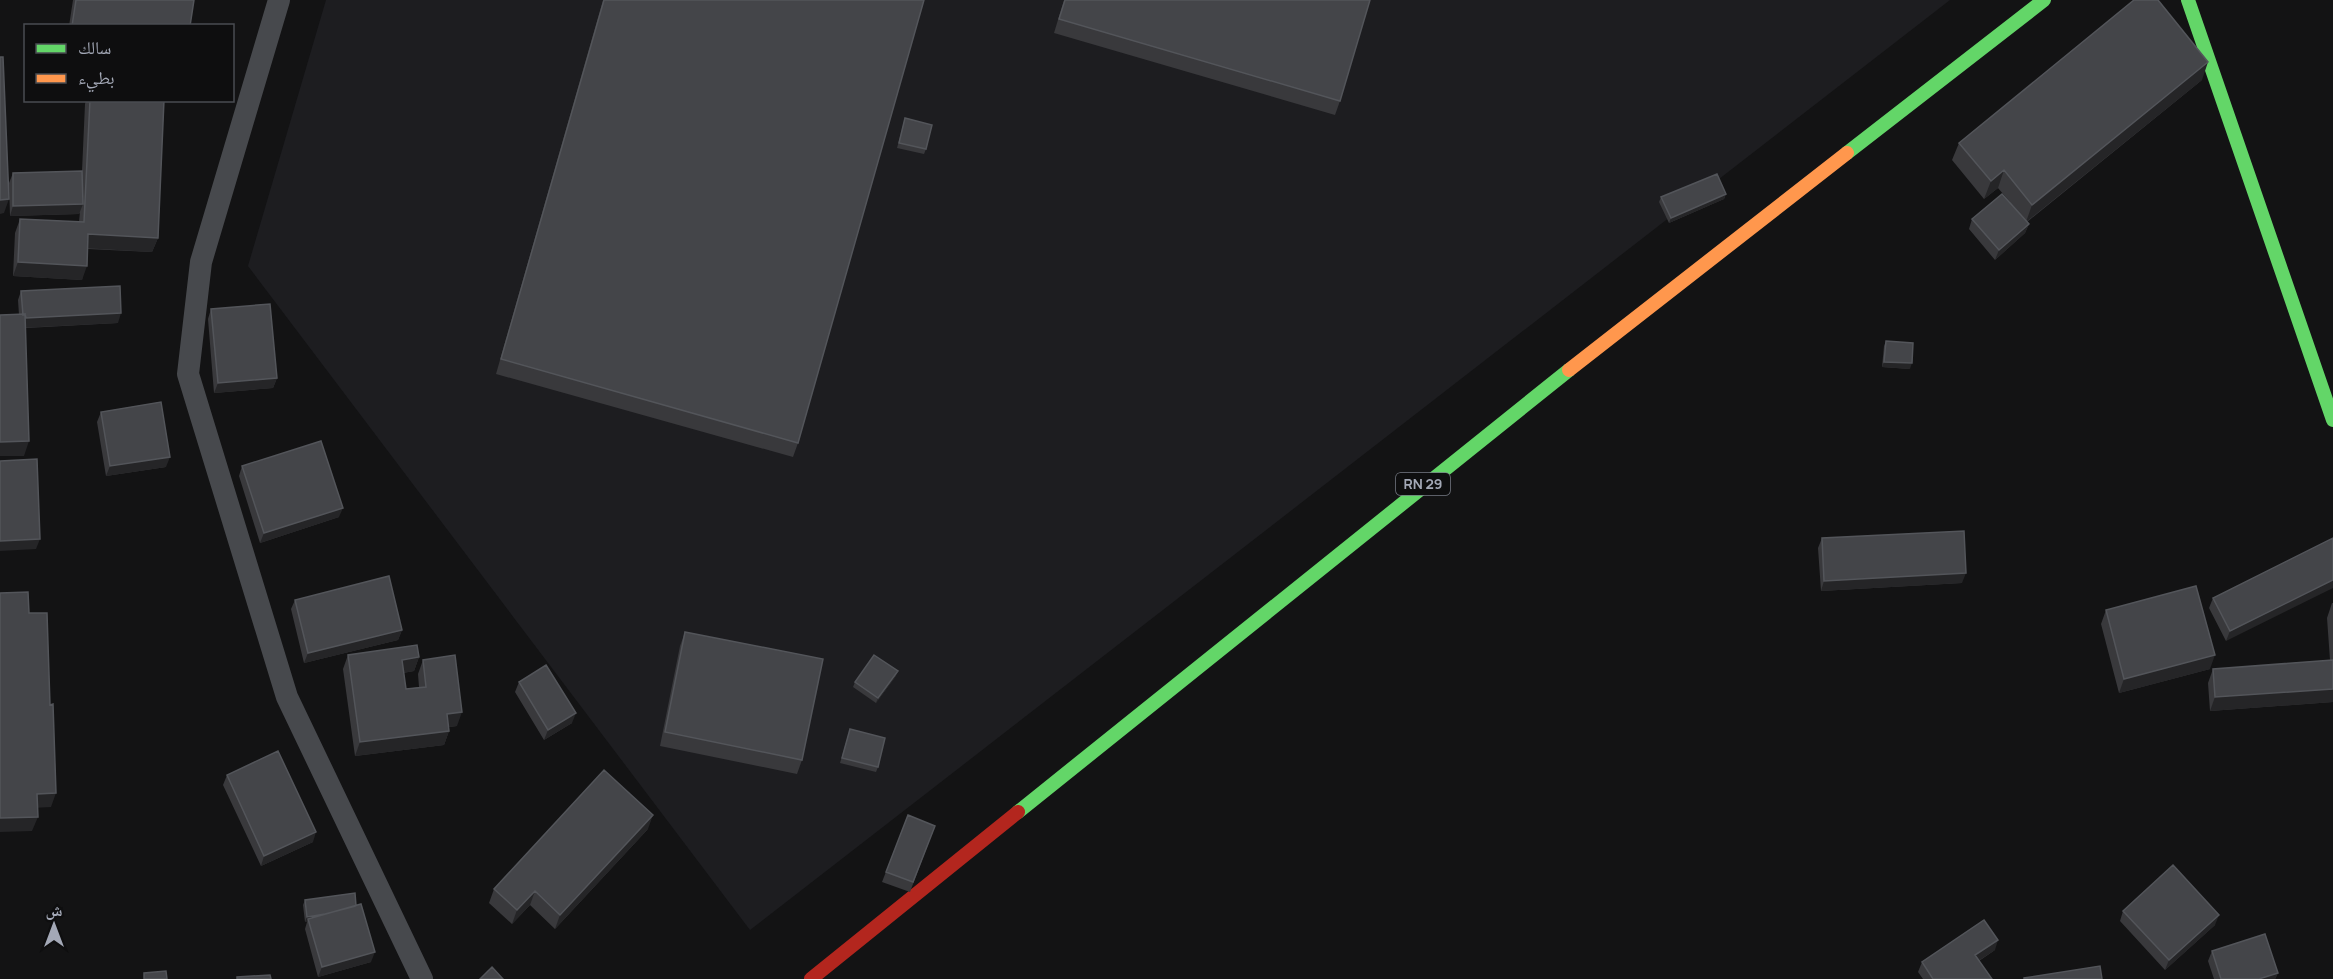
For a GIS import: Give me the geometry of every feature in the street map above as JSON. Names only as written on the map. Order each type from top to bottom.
[{"type":"main road","name":"RN 29","points":[[811,979],[1485,435],[2044,0]]},
{"type":"main road","points":[[2188,0],[2333,420]]},
{"type":"lane","points":[[279,0],[201,262],[188,374],[287,697],[422,979]]},
{"type":"shaded area","points":[[326,0],[1950,0],[750,930],[248,266]]},
{"type":"building","points":[[76,0],[194,0],[190,24],[72,24]]},
{"type":"building","points":[[604,0],[924,0],[798,443],[501,359]]},
{"type":"building","points":[[1065,0],[1370,0],[1340,101],[1059,19]]},
{"type":"building","points":[[2134,0],[2158,0],[2208,62],[2032,205],[2004,170],[1991,181],[1959,143]]},
{"type":"building","points":[[0,57],[3,57],[9,199],[0,200]]},
{"type":"building","points":[[90,102],[164,102],[158,238],[88,234],[87,266],[18,262],[20,219],[84,222]]},
{"type":"building","points":[[905,118],[932,125],[926,149],[899,143]]},
{"type":"building","points":[[82,171],[83,204],[13,206],[13,173]]},
{"type":"building","points":[[1717,174],[1726,194],[1671,218],[1661,197]]},
{"type":"building","points":[[2002,194],[2029,224],[1999,250],[1972,219]]},
{"type":"building","points":[[120,286],[121,313],[26,318],[25,314],[23,315],[21,291]]},
{"type":"building","points":[[270,304],[277,378],[218,383],[211,309]]},
{"type":"building","points":[[25,314],[29,441],[0,442],[0,315]]},
{"type":"building","points":[[1886,341],[1913,343],[1912,363],[1884,362]]},
{"type":"building","points":[[161,402],[170,457],[110,466],[101,412]]},
{"type":"building","points":[[321,441],[343,508],[264,533],[242,466]]},
{"type":"building","points":[[37,459],[40,539],[0,541],[0,461]]},
{"type":"building","points":[[1964,531],[1966,573],[1824,581],[1822,538]]},
{"type":"building","points":[[2333,538],[2333,580],[2230,631],[2213,598]]},
{"type":"building","points":[[389,576],[402,630],[308,653],[295,600]]},
{"type":"building","points":[[2196,586],[2215,655],[2124,679],[2106,610]]},
{"type":"building","points":[[28,592],[29,613],[47,613],[56,793],[37,794],[38,817],[0,818],[0,593]]},
{"type":"building","points":[[685,632],[823,659],[802,760],[665,732]]},
{"type":"building","points":[[417,645],[419,657],[402,660],[406,689],[426,687],[423,660],[455,655],[462,712],[447,714],[449,731],[360,742],[348,655]]},
{"type":"building","points":[[874,655],[898,671],[878,698],[855,682]]},
{"type":"building","points":[[2333,660],[2333,689],[2215,697],[2213,669]]},
{"type":"building","points":[[546,665],[576,713],[548,730],[519,682]]},
{"type":"building","points":[[850,729],[885,738],[878,767],[842,758]]},
{"type":"building","points":[[278,751],[316,832],[264,856],[227,775]]},
{"type":"building","points":[[604,770],[653,815],[560,915],[535,891],[517,910],[494,889]]},
{"type":"building","points":[[908,815],[935,826],[913,882],[886,872]]},
{"type":"building","points":[[2173,865],[2219,915],[2169,960],[2123,911]]},
{"type":"building","points":[[355,893],[356,906],[307,917],[305,900]]},
{"type":"building","points":[[361,904],[375,952],[322,967],[308,919]]},
{"type":"building","points":[[1984,920],[1998,940],[1975,955],[1992,979],[1933,979],[1922,962]]},
{"type":"building","points":[[2265,934],[2278,973],[2259,979],[2221,979],[2212,951]]},
{"type":"building","points":[[2100,966],[2102,979],[2024,979],[2024,978]]},
{"type":"building","points":[[492,967],[503,979],[480,979]]},
{"type":"building","points":[[166,971],[167,979],[144,979],[144,973]]},
{"type":"building","points":[[270,975],[271,979],[237,979],[237,977]]},
{"type":"traffic: fast","points":[[1847,153],[2044,0]]},
{"type":"traffic: fast","points":[[2188,0],[2333,420]]},
{"type":"traffic: fast","points":[[1018,812],[1569,370]]},
{"type":"traffic: slow","points":[[1569,370],[1847,153]]},
{"type":"traffic: jam","points":[[811,979],[1018,812]]}]
